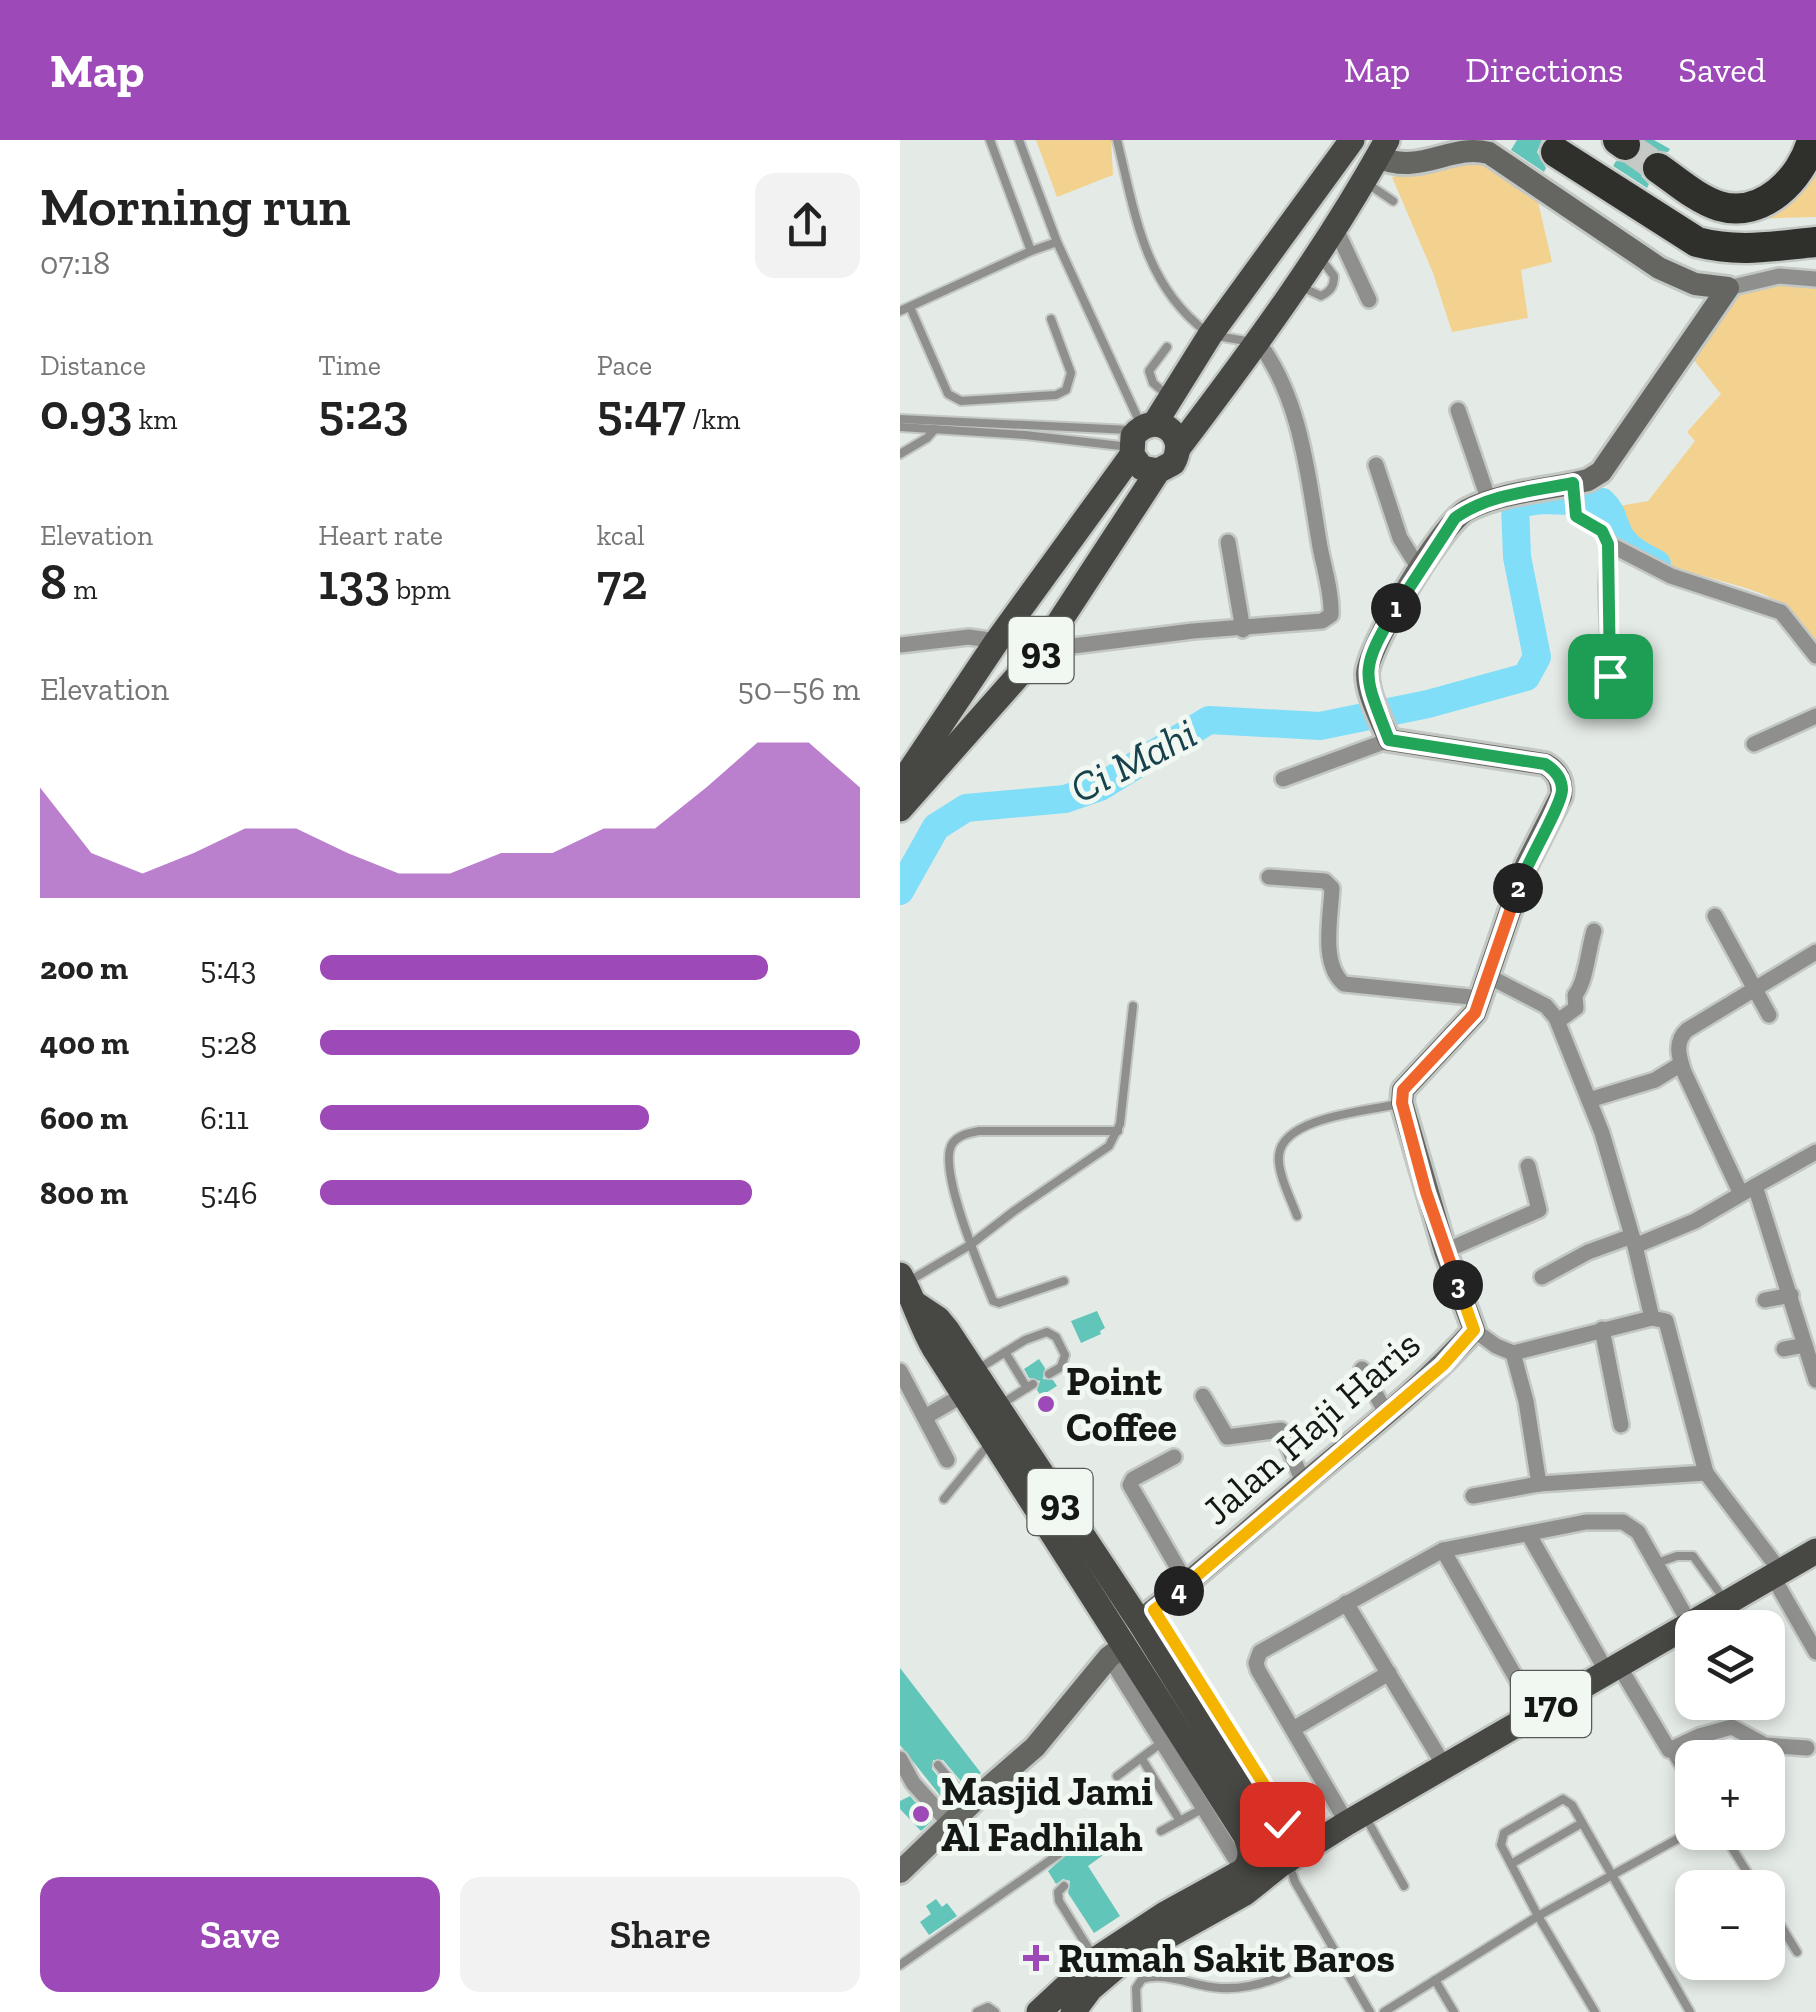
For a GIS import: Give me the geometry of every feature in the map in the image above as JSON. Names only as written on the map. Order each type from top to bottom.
[{"type":"highway","points":[[1658,168],[1706,200],[1730,208],[1747,208],[1790,182],[1812,140]]},
{"type":"highway","points":[[1556,152],[1698,242],[1756,250],[1816,242]]},
{"type":"main road","name":"93","points":[[900,796],[910,772],[996,643],[1139,436],[1171,398],[1210,335],[1352,140]]},
{"type":"main road","name":"93","points":[[900,810],[1034,658],[1158,472],[1173,463],[1179,448],[1318,256],[1382,149]]},
{"type":"main road","points":[[1316,190],[1337,194],[1342,220]]},
{"type":"main road","points":[[1158,472],[1142,468],[1139,436],[1169,428],[1179,448]]},
{"type":"main road","points":[[996,643],[994,655],[1016,672],[1034,658]]},
{"type":"main road","name":"93","points":[[905,1291],[938,1319],[973,1383],[992,1439],[1117,1651],[1216,1807],[1249,1843],[1250,1858],[1243,1871]]},
{"type":"main road","name":"93","points":[[973,1383],[997,1406],[1146,1616],[1283,1852]]},
{"type":"main road","name":"170","points":[[1715,1610],[1816,1552]]},
{"type":"main road","name":"170","points":[[1144,1939],[1245,1893],[1283,1852],[1355,1818],[1675,1633]]},
{"type":"main road","points":[[1216,1807],[1250,1823],[1274,1855],[1283,1852]]},
{"type":"main road","name":"170","points":[[1039,2012],[1243,1871]]},
{"type":"main road","name":"170","points":[[1073,2012],[1100,1967]]},
{"type":"street","points":[[1382,149],[1400,165],[1474,150],[1489,153],[1659,268],[1695,284],[1728,288],[1779,276],[1816,279]]},
{"type":"street","points":[[1342,220],[1369,300]]},
{"type":"street","points":[[1386,734],[1367,681],[1369,658],[1455,518],[1489,501],[1573,488],[1588,480],[1608,463],[1728,288]]},
{"type":"street","points":[[1034,658],[1193,631],[1243,630],[1328,619],[1332,610],[1292,406],[1272,361],[1258,342]]},
{"type":"street","points":[[1458,410],[1489,501]]},
{"type":"street","points":[[1376,465],[1400,538],[1420,570]]},
{"type":"street","points":[[1573,488],[1574,511],[1580,520],[1602,531],[1608,544],[1606,588],[1614,709]]},
{"type":"street","points":[[1228,542],[1243,630]]},
{"type":"street","points":[[1608,544],[1670,576],[1781,612],[1816,656]]},
{"type":"street","points":[[900,646],[969,637],[996,643]]},
{"type":"street","points":[[1754,744],[1816,716]]},
{"type":"street","points":[[1283,779],[1386,734],[1545,764],[1560,781],[1561,796],[1526,864],[1471,1020],[1408,1082],[1402,1103]]},
{"type":"street","points":[[1268,877],[1330,884],[1330,962],[1335,977],[1344,984],[1484,987],[1546,1006],[1558,1021],[1611,1160],[1652,1318]]},
{"type":"street","points":[[1716,916],[1769,1014]]},
{"type":"street","points":[[1558,1021],[1576,1008],[1575,995],[1582,986],[1594,931]]},
{"type":"street","points":[[1816,952],[1682,1036],[1678,1048],[1681,1064],[1748,1190],[1791,1295],[1816,1380]]},
{"type":"street","points":[[1589,1100],[1655,1080],[1681,1064]]},
{"type":"street","name":"Jalan Haji Haris","points":[[1146,1616],[1387,1414],[1443,1365],[1474,1330],[1445,1250],[1402,1103]]},
{"type":"street","points":[[1542,1277],[1588,1252],[1695,1220],[1816,1152]]},
{"type":"street","points":[[1445,1250],[1539,1210],[1528,1166]]},
{"type":"street","points":[[1765,1300],[1791,1295]]},
{"type":"street","points":[[1474,1330],[1513,1353],[1652,1318],[1669,1325],[1706,1473],[1777,1574],[1816,1652]]},
{"type":"street","points":[[1602,1329],[1621,1425]]},
{"type":"street","points":[[1784,1349],[1806,1345]]},
{"type":"street","points":[[1513,1353],[1526,1400],[1539,1484]]},
{"type":"street","points":[[1362,1369],[1387,1414]]},
{"type":"street","points":[[900,1370],[947,1460]]},
{"type":"street","points":[[925,1417],[973,1383]]},
{"type":"street","points":[[1203,1396],[1227,1438],[1280,1430],[1304,1484]]},
{"type":"street","points":[[1174,1457],[1133,1479],[1130,1486],[1187,1584]]},
{"type":"street","points":[[1472,1496],[1539,1484],[1706,1473]]},
{"type":"street","points":[[1355,1818],[1292,1729],[1258,1670],[1258,1657],[1277,1642],[1443,1550],[1586,1522],[1622,1522],[1638,1532],[1682,1610]]},
{"type":"street","points":[[1528,1535],[1669,1750],[1732,1727],[1765,1745],[1812,1743],[1816,1764]]},
{"type":"street","points":[[1443,1550],[1536,1713]]},
{"type":"street","points":[[1346,1603],[1445,1766]]},
{"type":"street","points":[[904,1860],[1035,1747],[1117,1651]]},
{"type":"street","points":[[1292,1729],[1389,1673]]},
{"type":"street","points":[[900,1759],[913,1783],[950,1824]]},
{"type":"lane","points":[[990,140],[1031,251]]},
{"type":"lane","points":[[1019,140],[1057,242],[1139,436]]},
{"type":"lane","points":[[1117,140],[1141,237],[1160,282],[1181,312],[1210,335],[1258,342]]},
{"type":"lane","points":[[1364,182],[1393,201]]},
{"type":"lane","points":[[1050,319],[1072,372],[1066,390],[1056,395],[961,401],[948,394],[905,309],[1057,242]]},
{"type":"lane","points":[[1167,347],[1149,371],[1154,383],[1171,398]]},
{"type":"lane","points":[[900,418],[958,426],[1139,436]]},
{"type":"lane","points":[[900,427],[958,426],[1139,436]]},
{"type":"lane","points":[[900,454],[935,429]]},
{"type":"lane","points":[[905,1291],[1108,1146],[1118,1131],[1133,1006]]},
{"type":"lane","points":[[1297,1216],[1278,1156],[1284,1141],[1296,1130],[1318,1120],[1402,1103]]},
{"type":"lane","points":[[1064,1281],[996,1303],[970,1245],[950,1172],[949,1153],[953,1142],[979,1130],[1118,1131]]},
{"type":"lane","points":[[973,1383],[1005,1352],[1040,1333],[1052,1334],[1063,1349],[1065,1361],[1049,1374]]},
{"type":"lane","points":[[997,1406],[1030,1386],[1005,1352]]},
{"type":"lane","points":[[944,1499],[992,1439]]},
{"type":"lane","points":[[1657,1563],[1677,1556],[1693,1556],[1726,1604]]},
{"type":"lane","points":[[1117,1776],[1171,1737]]},
{"type":"lane","points":[[1669,1750],[1675,1760]]},
{"type":"lane","points":[[1142,1760],[1180,1821]]},
{"type":"lane","points":[[938,1765],[970,1804]]},
{"type":"lane","points":[[1595,2012],[1501,1846],[1504,1833],[1564,1799],[1572,1805],[1690,2012]]},
{"type":"lane","points":[[1162,1831],[1216,1807]]},
{"type":"lane","points":[[1355,1818],[1404,1886]]},
{"type":"lane","points":[[1511,1864],[1582,1823]]},
{"type":"lane","points":[[1384,2012],[1538,1916],[1675,1840]]},
{"type":"lane","points":[[1283,1852],[1370,2012]]},
{"type":"lane","points":[[900,1965],[1059,1854]]},
{"type":"lane","points":[[1064,1886],[1058,1892],[1058,1901],[1100,1967]]},
{"type":"lane","points":[[1785,1933],[1797,1952]]},
{"type":"lane","points":[[1137,2012],[1136,1988],[1142,1980],[1154,1976],[1221,1988],[1248,1987],[1284,1977],[1334,1949]]},
{"type":"lane","points":[[1434,1980],[1454,2012]]},
{"type":"lane","points":[[977,2012],[988,2007],[995,2012]]},
{"type":"shaded area","points":[[1036,140],[1111,140],[1113,175],[1057,197]]},
{"type":"shaded area","points":[[1461,160],[1486,162],[1535,189],[1552,262],[1521,270],[1528,318],[1452,332],[1433,273],[1392,177]]},
{"type":"shaded area","points":[[1816,166],[1816,217],[1746,219]]},
{"type":"shaded area","points":[[1766,281],[1816,283],[1816,642],[1792,612],[1773,599],[1680,568],[1637,545],[1624,528],[1619,506],[1648,501],[1695,441],[1687,432],[1721,394],[1689,354],[1729,292]]},
{"type":"building","points":[[1517,140],[1542,140],[1537,152],[1546,168],[1544,172],[1511,150]]},
{"type":"building","points":[[1643,140],[1654,140],[1670,149],[1651,151],[1642,158],[1639,167],[1649,184],[1647,188],[1613,166],[1616,161],[1632,162],[1640,157]]},
{"type":"building","points":[[1097,1311],[1105,1328],[1081,1343],[1071,1321]]},
{"type":"building","points":[[1039,1359],[1045,1368],[1043,1379],[1053,1380],[1057,1386],[1041,1396],[1037,1390],[1040,1381],[1029,1378],[1024,1369]]},
{"type":"building","points":[[900,1668],[981,1773],[965,1786],[943,1760],[933,1760],[932,1769],[954,1796],[946,1803],[900,1745]]},
{"type":"building","points":[[910,1796],[932,1821],[921,1831],[900,1809],[900,1801]]},
{"type":"building","points":[[1099,1826],[1113,1848],[1088,1866],[1120,1916],[1094,1933],[1068,1893],[1070,1881],[1063,1879],[1056,1884],[1048,1871]]},
{"type":"building","points":[[936,1899],[942,1907],[947,1903],[957,1916],[929,1935],[920,1922],[931,1914],[926,1906]]},
{"type":"waterway","name":"Ci Mahi","points":[[900,891],[936,827],[966,808],[1065,799],[1100,787],[1209,720],[1320,726],[1428,704],[1526,677],[1537,657],[1517,557],[1515,504],[1543,500],[1602,502],[1625,543],[1657,564]]},
{"type":"tunnel","points":[[1625,145],[1658,168]]},
{"type":"place","name":"Point Coffee","points":[[1046,1404]]},
{"type":"place","name":"Masjid Jami Al Fadhilah","points":[[921,1814]]},
{"type":"place","name":"Rumah Sakit Baros","points":[[1036,1958]]},
{"type":"route","points":[[1282,1824],[1280,1810],[1154,1610],[1400,1404],[1474,1330],[1426,1192],[1402,1103],[1403,1090],[1475,1013],[1526,864],[1562,788],[1554,770],[1545,764],[1389,740],[1367,681],[1369,658],[1410,585],[1455,518],[1489,501],[1573,483],[1576,516],[1607,537],[1610,676]]}]
